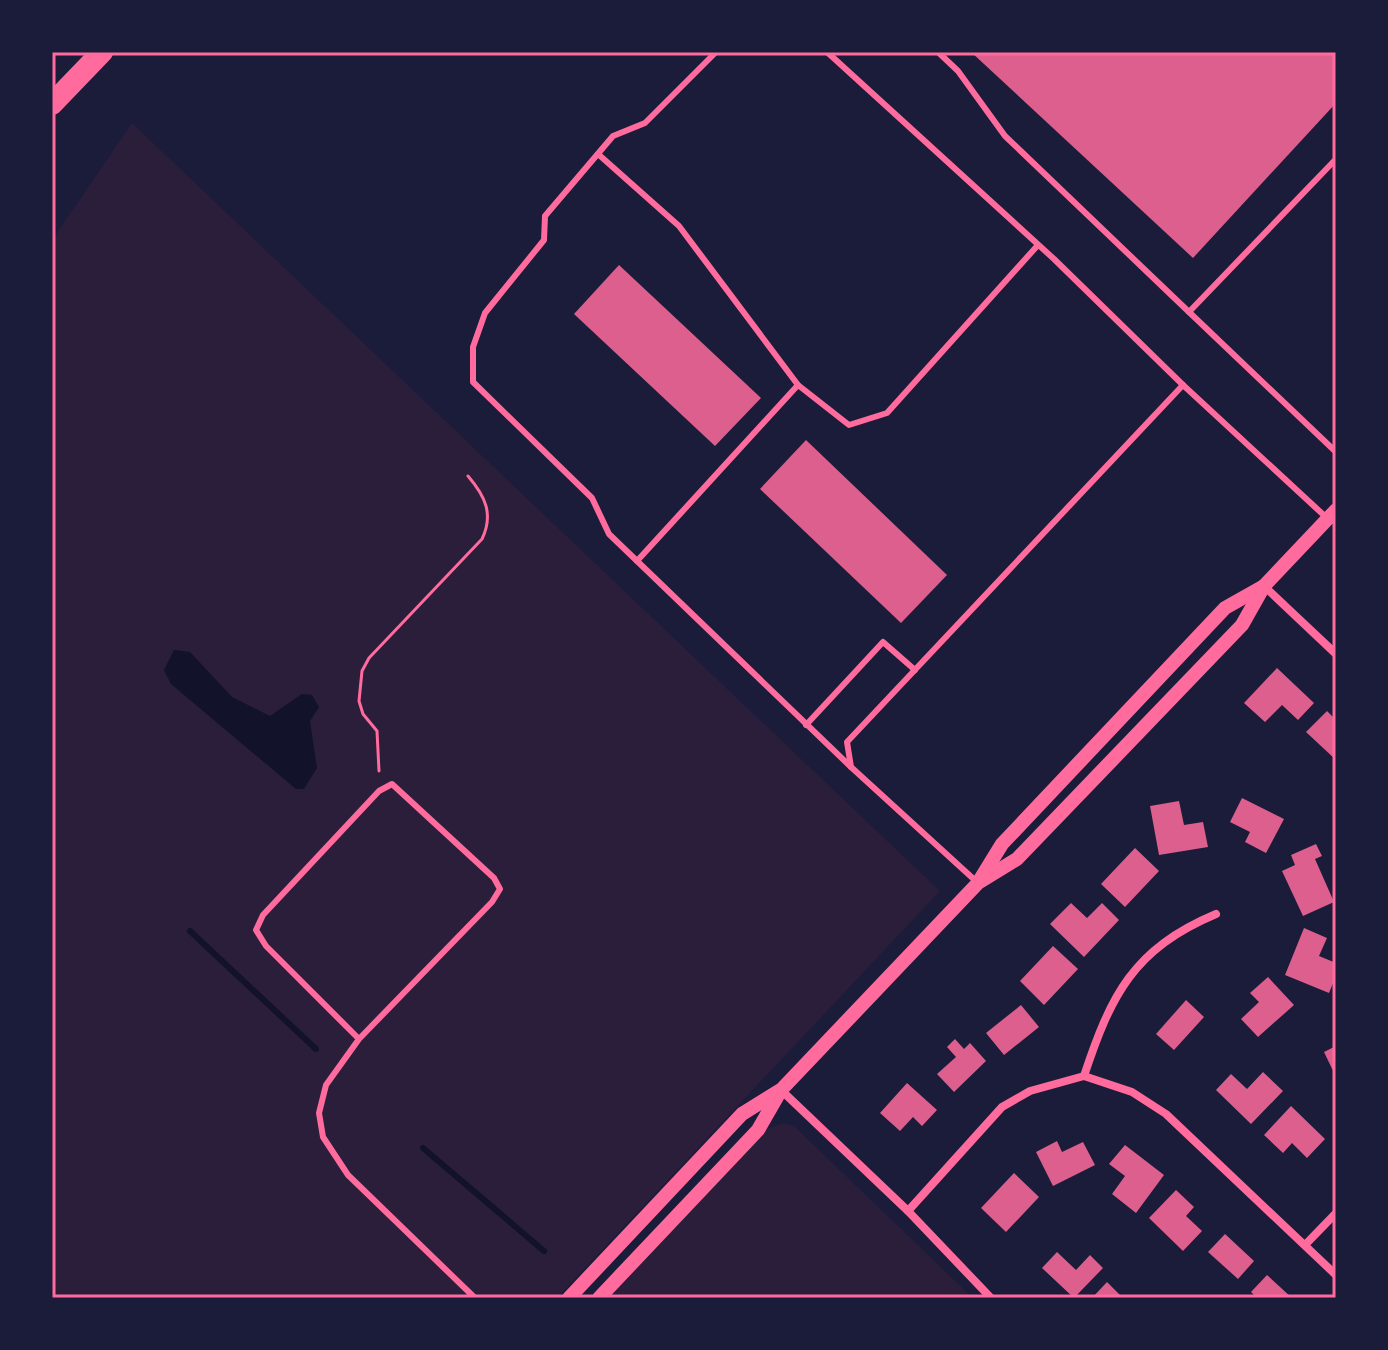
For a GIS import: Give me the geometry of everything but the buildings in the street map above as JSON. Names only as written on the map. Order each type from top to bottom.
[{"type":"highway","points":[[52,104],[102,52]]},
{"type":"street","points":[[978,883],[1017,859],[1242,625],[1264,586],[1332,514]]},
{"type":"street","points":[[1264,586],[1336,654]]},
{"type":"street","points":[[599,1298],[758,1130],[781,1090],[978,883],[1002,844],[1225,608],[1264,586]]},
{"type":"street","points":[[1084,1076],[1105,1014],[1133,971],[1181,929],[1216,914]]},
{"type":"street","points":[[908,1211],[1002,1107],[1030,1091],[1084,1076],[1132,1092],[1166,1114],[1336,1275]]},
{"type":"street","points":[[781,1090],[908,1211],[991,1298]]},
{"type":"street","points":[[569,1298],[742,1114],[781,1090]]},
{"type":"street","points":[[1305,1245],[1336,1213]]},
{"type":"lane","points":[[716,52],[645,123],[613,136],[545,216],[544,240],[485,313],[473,347],[473,382],[592,498],[609,534],[806,725],[978,883]]},
{"type":"lane","points":[[827,52],[1038,245],[1183,385],[1332,514]]},
{"type":"lane","points":[[938,52],[958,71],[1005,136],[1336,452]]},
{"type":"lane","points":[[598,154],[679,226],[798,385],[849,425],[887,413],[1038,245]]},
{"type":"lane","points":[[1189,312],[1336,159]]},
{"type":"lane","points":[[637,561],[798,385]]},
{"type":"lane","points":[[851,767],[847,742],[1183,385]]},
{"type":"lane","points":[[806,725],[883,642],[915,670]]},
{"type":"lane","points":[[359,1039],[266,946],[256,930],[273,903],[379,791],[392,784],[494,878],[500,889],[492,902],[359,1039],[326,1085],[319,1113],[323,1137],[348,1175],[475,1298]]},
{"type":"path","points":[[379,771],[377,731],[363,714],[359,701],[362,671],[369,658],[482,539],[488,527],[489,512],[485,499],[468,476]]},
{"type":"shaded area","points":[[132,123],[940,891],[557,1298],[52,1298],[52,240]]},
{"type":"shaded area","points":[[174,650],[190,652],[232,697],[270,716],[302,694],[312,695],[319,707],[310,721],[317,768],[304,789],[296,789],[171,684],[164,670]]},
{"type":"shaded area","points":[[784,1123],[794,1126],[973,1298],[608,1298],[766,1129]]},
{"type":"waterway","points":[[190,931],[316,1049]]},
{"type":"waterway","points":[[423,1148],[544,1251]]}]
